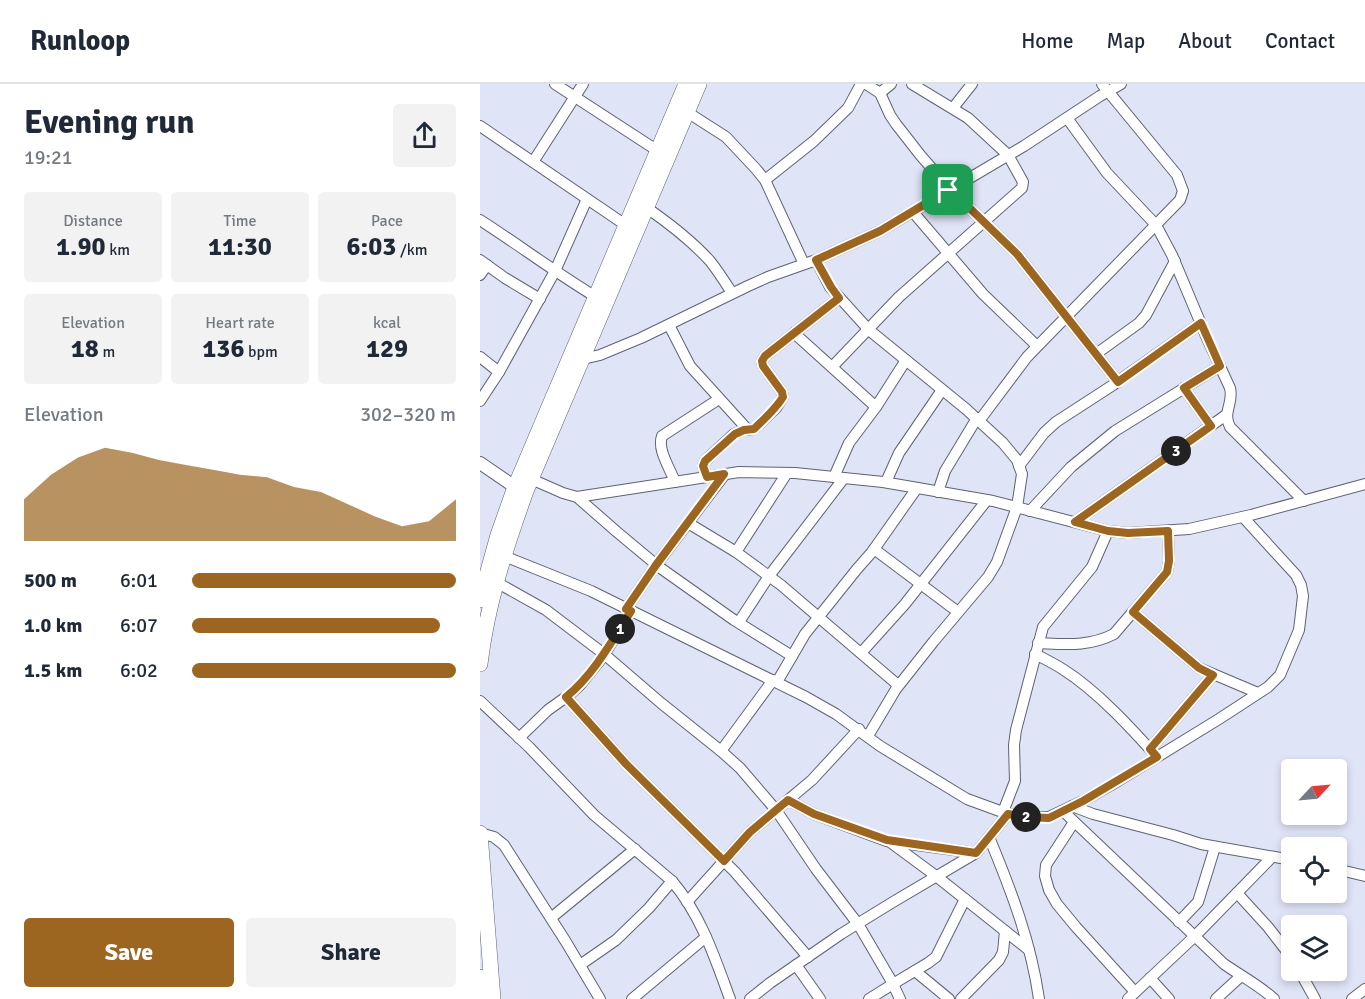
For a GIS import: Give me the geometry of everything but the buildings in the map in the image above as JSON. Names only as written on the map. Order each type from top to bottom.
[{"type":"highway","points":[[480,600],[498,535],[515,487],[686,84]]},
{"type":"highway","points":[[480,664],[484,632],[496,582],[509,538],[531,479],[699,84]]},
{"type":"highway","points":[[480,833],[493,999]]},
{"type":"highway","points":[[480,977],[482,999]]},
{"type":"main road","points":[[480,463],[515,487]]},
{"type":"street","points":[[555,84],[658,151]]},
{"type":"street","points":[[533,162],[583,84]]},
{"type":"street","points":[[765,180],[814,141],[848,108],[861,84]]},
{"type":"street","points":[[866,84],[880,93],[886,109],[896,124],[950,189],[1017,254],[1118,382]]},
{"type":"street","points":[[880,93],[891,84]]},
{"type":"street","points":[[832,367],[899,297],[1022,188],[1023,182],[1008,155],[968,118],[912,84]]},
{"type":"street","points":[[954,108],[972,84]]},
{"type":"street","points":[[583,359],[600,355],[641,338],[732,293],[816,260],[880,231],[1008,155],[1067,117],[1106,87],[1121,84]]},
{"type":"street","points":[[938,492],[945,471],[978,420],[1027,357],[1180,200],[1183,192],[1177,175],[1106,87]]},
{"type":"street","points":[[687,112],[726,137],[765,180],[804,264]]},
{"type":"street","points":[[1067,117],[1107,173],[1156,225],[1175,261],[1230,388],[1232,395],[1226,415],[1230,427],[1304,501]]},
{"type":"street","points":[[480,126],[627,226]]},
{"type":"street","points":[[480,401],[499,372],[555,271],[587,199]]},
{"type":"street","points":[[647,208],[681,232],[696,246],[732,293]]},
{"type":"street","points":[[913,212],[983,294],[1037,346]]},
{"type":"street","points":[[480,220],[520,245],[567,280],[596,297]]},
{"type":"street","points":[[687,902],[750,832],[864,732],[898,685],[988,578],[997,562],[1017,507],[1022,474],[1017,460],[1003,443],[978,420],[868,330],[839,298],[816,260]]},
{"type":"street","points":[[1096,354],[1140,323],[1175,261]]},
{"type":"street","points":[[480,275],[484,262],[540,299]]},
{"type":"street","points":[[707,477],[703,466],[705,461],[735,434],[754,429],[776,408],[783,397],[782,392],[763,366],[762,361],[765,356],[839,298]]},
{"type":"street","points":[[1019,466],[1044,433],[1056,422],[1118,382],[1201,323]]},
{"type":"street","points":[[669,325],[690,366],[748,430]]},
{"type":"street","points":[[794,333],[876,407]]},
{"type":"street","points":[[480,357],[499,372]]},
{"type":"street","points":[[739,622],[839,477],[849,443],[876,407],[906,360]]},
{"type":"street","points":[[1030,511],[1071,467],[1115,431],[1220,366]]},
{"type":"street","points":[[1184,388],[1211,426]]},
{"type":"street","points":[[886,482],[899,453],[942,390]]},
{"type":"street","points":[[675,482],[661,447],[662,436],[719,399]]},
{"type":"street","points":[[1075,522],[1226,415]]},
{"type":"street","points":[[531,479],[563,493],[577,496],[739,472],[839,477],[886,482],[987,500],[1108,531],[1128,533],[1189,529],[1365,484]]},
{"type":"street","points":[[736,552],[787,473]]},
{"type":"street","points":[[519,738],[548,710],[580,685],[604,654],[656,565],[724,474]]},
{"type":"street","points":[[721,751],[775,681],[805,634],[874,549],[917,488]]},
{"type":"street","points":[[577,496],[656,565],[792,657]]},
{"type":"street","points":[[861,653],[905,604],[987,500]]},
{"type":"street","points":[[504,556],[591,591],[775,681],[836,714],[864,732],[880,746],[967,799],[1005,813],[1049,818],[1118,782],[1154,753],[1219,719],[1268,687],[1280,675],[1299,630],[1303,596],[1296,575],[1243,517]]},
{"type":"street","points":[[688,523],[736,552],[782,585],[898,685]]},
{"type":"street","points":[[750,999],[858,924],[976,853],[989,837],[1005,813],[1015,781],[1016,730],[1043,627],[1092,567],[1108,531]]},
{"type":"street","points":[[1037,648],[1082,644],[1102,640],[1114,634],[1167,572],[1168,531]]},
{"type":"street","points":[[874,549],[958,612]]},
{"type":"street","points":[[496,582],[546,610],[604,654],[740,768],[776,810],[816,869],[858,924],[900,999]]},
{"type":"street","points":[[1133,612],[1199,668],[1258,693]]},
{"type":"street","points":[[1037,648],[1089,689],[1154,753]]},
{"type":"street","points":[[1154,753],[1213,675]]},
{"type":"street","points":[[566,697],[626,764],[742,880],[808,957]]},
{"type":"street","points":[[480,701],[594,815],[672,881],[698,919],[730,999]]},
{"type":"street","points":[[788,800],[822,818],[887,840],[976,853]]},
{"type":"street","points":[[1068,808],[1074,822],[1224,964],[1274,999]]},
{"type":"street","points":[[1068,808],[1215,847],[1281,858]]},
{"type":"street","points":[[1074,822],[1046,865],[1045,876],[1049,890],[1057,904],[1132,996],[1195,936],[1272,857]]},
{"type":"street","points":[[480,833],[501,841],[600,999]]},
{"type":"street","points":[[989,837],[1010,887],[1024,929],[1039,999]]},
{"type":"street","points":[[887,840],[1029,950]]},
{"type":"street","points":[[1179,922],[1198,902],[1215,847]]},
{"type":"street","points":[[551,918],[634,849]]},
{"type":"street","points":[[1347,872],[1365,876]]},
{"type":"street","points":[[580,965],[616,939],[649,908],[672,881]]},
{"type":"street","points":[[1237,893],[1281,944]]},
{"type":"street","points":[[869,999],[936,957],[965,899]]},
{"type":"street","points":[[961,999],[999,960],[1003,952],[1005,931]]},
{"type":"street","points":[[632,999],[706,938]]},
{"type":"street","points":[[796,965],[820,999]]},
{"type":"street","points":[[915,971],[950,999]]},
{"type":"street","points":[[1216,999],[1241,976]]},
{"type":"street","points":[[1150,978],[1169,999]]},
{"type":"street","points":[[1305,981],[1315,999]]},
{"type":"street","points":[[1352,999],[1365,989]]},
{"type":"route","points":[[950,189],[1017,254],[1118,382],[1201,323],[1220,366],[1184,388],[1211,426],[1075,522],[1108,531],[1128,533],[1168,531],[1167,572],[1133,612],[1199,668],[1213,675],[1150,749],[1157,757],[1118,782],[1049,818],[1008,814],[976,853],[887,840],[837,824],[788,800],[750,832],[724,861],[626,764],[566,697],[580,685],[602,658],[631,611],[626,609],[724,474],[707,477],[703,463],[735,434],[744,430],[753,430],[776,408],[783,397],[762,361],[765,356],[839,298],[816,260],[846,248],[899,221],[948,190],[950,189]]}]
